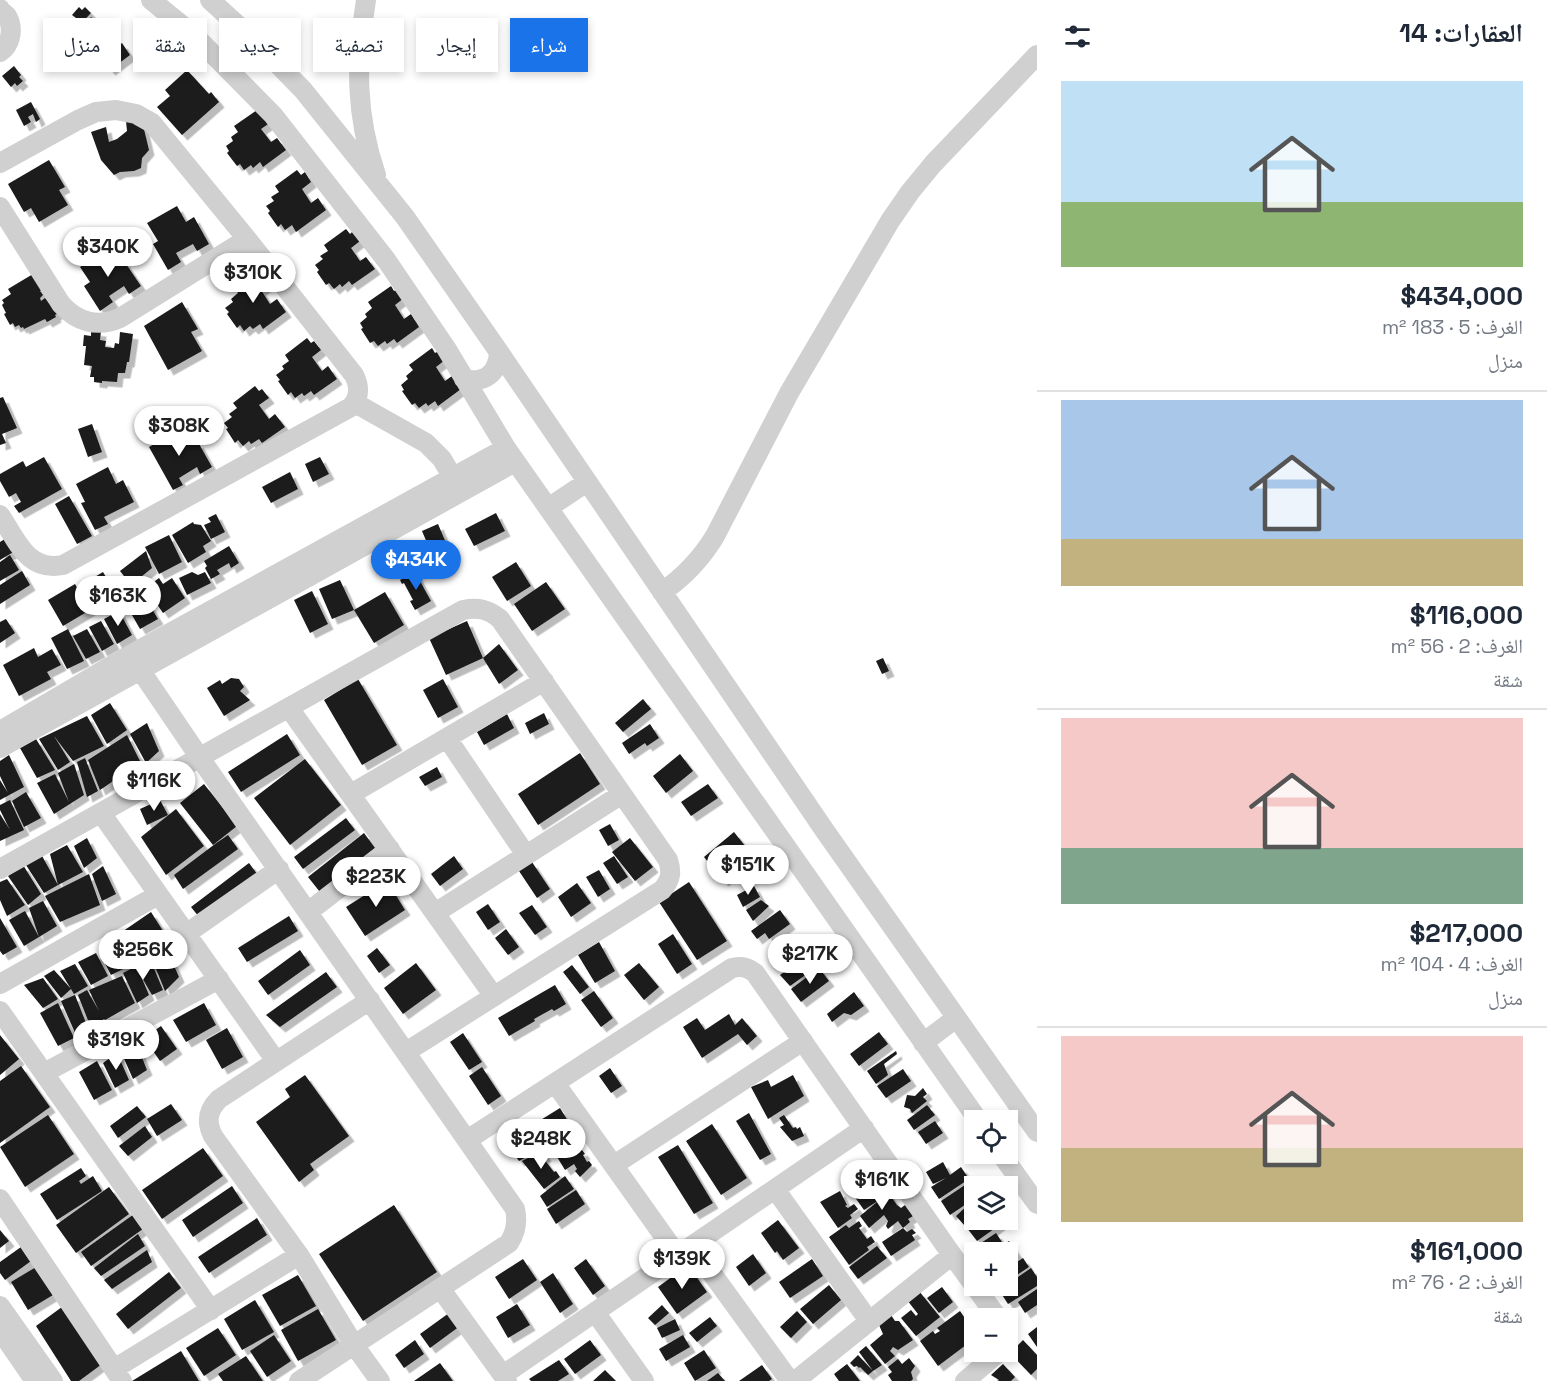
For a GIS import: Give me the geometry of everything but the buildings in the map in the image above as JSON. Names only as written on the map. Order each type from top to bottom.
[{"type":"street","points":[[151,0],[194,35],[273,115],[387,261],[446,348],[511,455],[971,1110]]},
{"type":"street","points":[[210,0],[296,82],[405,217],[831,840],[1037,1132]]},
{"type":"street","points":[[366,0],[361,34],[359,90],[365,138],[379,184]]},
{"type":"street","points":[[0,9],[7,15],[11,32],[5,48],[0,52]]},
{"type":"street","points":[[662,592],[687,573],[715,536],[789,393],[890,220],[933,164],[1037,55]]},
{"type":"street","points":[[330,123],[341,120],[350,113],[356,103],[359,90]]},
{"type":"street","points":[[0,163],[96,112],[116,110],[136,114],[152,123],[248,239],[354,375],[359,387],[355,403],[351,406],[63,565],[44,566],[28,557],[0,515]]},
{"type":"street","points":[[0,207],[61,304],[73,316],[89,322],[105,323],[120,318],[248,239]]},
{"type":"street","points":[[464,379],[473,381],[489,375],[499,361],[499,352]]},
{"type":"street","points":[[355,403],[426,442],[442,459],[453,478]]},
{"type":"street","points":[[136,662],[453,478],[511,455]]},
{"type":"street","points":[[2,737],[511,455]]},
{"type":"street","points":[[548,508],[587,482]]},
{"type":"street","points":[[0,869],[463,610],[473,608],[492,612],[500,619],[668,860],[671,876],[668,884],[662,890],[406,1052]]},
{"type":"street","points":[[136,662],[200,758],[467,1140],[514,1209],[517,1218],[517,1227],[509,1243],[299,1381]]},
{"type":"street","points":[[351,794],[544,681]]},
{"type":"street","points":[[289,708],[493,996]]},
{"type":"street","points":[[447,738],[526,855]]},
{"type":"street","points":[[435,913],[622,794]]},
{"type":"street","points":[[101,813],[276,1061]]},
{"type":"street","points":[[308,912],[390,849]]},
{"type":"street","points":[[186,934],[279,869]]},
{"type":"street","points":[[0,984],[158,895]]},
{"type":"street","points":[[467,1140],[732,968],[740,966],[749,968],[755,973],[991,1308]]},
{"type":"street","points":[[44,1073],[219,980]]},
{"type":"street","points":[[369,999],[219,1099],[213,1105],[208,1121],[213,1137],[298,1256],[354,1345],[380,1381]]},
{"type":"street","points":[[0,1011],[211,1310]]},
{"type":"street","points":[[923,1043],[956,1018]]},
{"type":"street","points":[[614,1165],[803,1041]]},
{"type":"street","points":[[555,1083],[614,1165],[790,1381]]},
{"type":"street","points":[[440,1288],[505,1378],[595,1312],[864,1128]]},
{"type":"street","points":[[1008,1164],[1037,1204]]},
{"type":"street","points":[[775,1189],[869,1321]]},
{"type":"street","points":[[0,1199],[118,1375],[211,1310],[298,1256]]},
{"type":"street","points":[[795,1381],[952,1255]]},
{"type":"street","points":[[0,1306],[53,1381]]},
{"type":"street","points":[[595,1312],[644,1381]]},
{"type":"street","points":[[0,1330],[35,1381]]},
{"type":"street","points":[[965,1381],[987,1362]]}]
